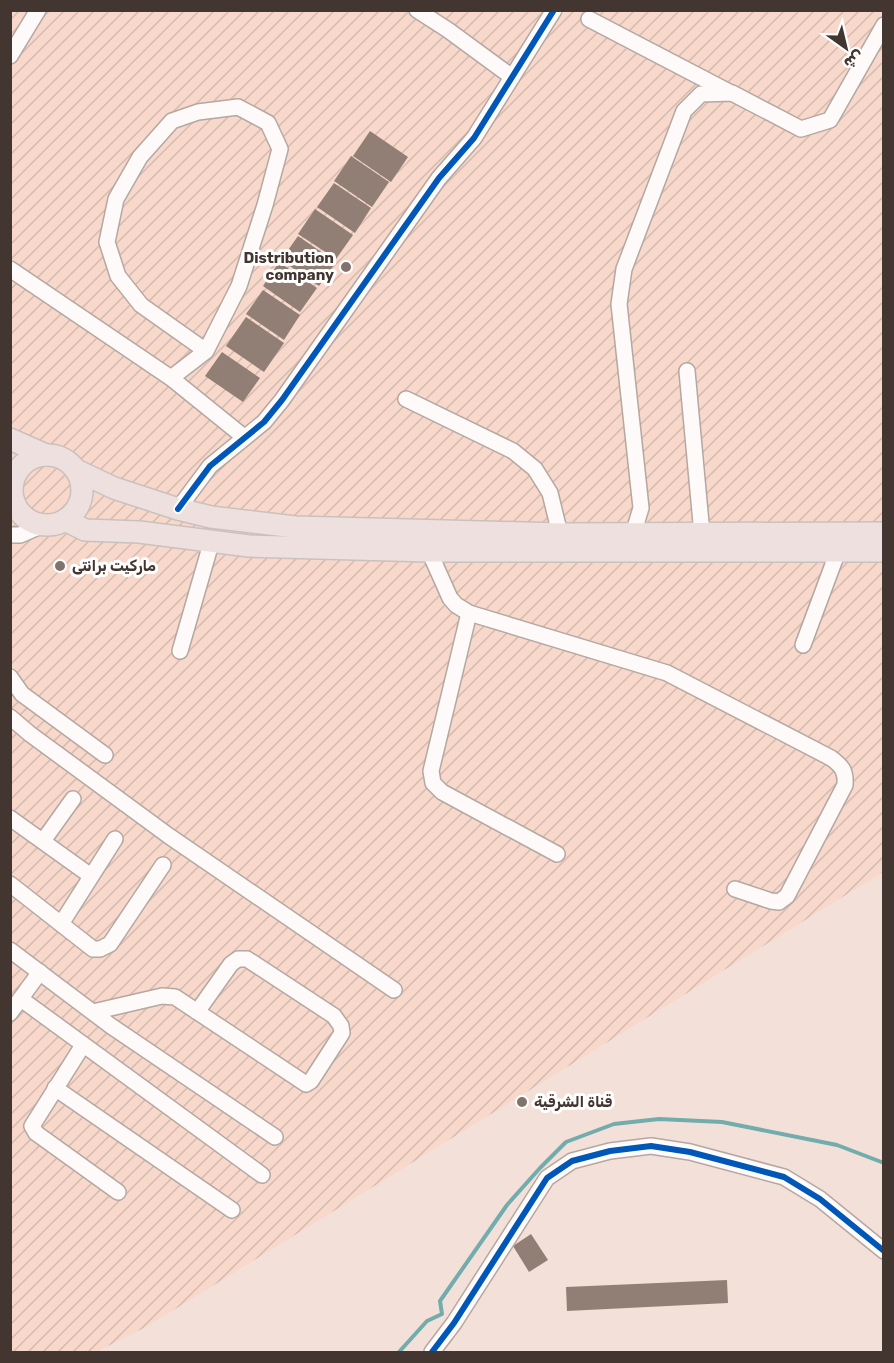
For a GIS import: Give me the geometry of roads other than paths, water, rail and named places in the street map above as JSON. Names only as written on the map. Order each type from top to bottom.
[{"type":"highway","points":[[10,439],[46,455]]},
{"type":"highway","points":[[57,456],[68,461],[76,470],[83,492],[74,513],[65,520],[54,525],[32,522],[15,506],[11,489],[17,472],[24,463],[34,457],[57,456]]},
{"type":"highway","points":[[76,470],[114,488],[178,509],[211,517],[295,527],[560,534],[884,533]]},
{"type":"highway","points":[[65,520],[85,530],[139,532],[249,546],[429,551],[884,551]]},
{"type":"street","points":[[10,56],[38,10]]},
{"type":"street","points":[[417,10],[512,77]]},
{"type":"street","points":[[178,509],[210,466],[264,422],[282,400],[439,178],[474,138],[555,10]]},
{"type":"street","points":[[589,19],[801,129],[830,120],[884,25]]},
{"type":"street","points":[[633,534],[641,508],[619,304],[624,269],[684,111],[701,94],[732,93]]},
{"type":"street","points":[[171,378],[206,351],[239,286],[266,205],[280,149],[268,123],[238,106],[198,112],[172,121],[140,157],[116,199],[107,242],[118,276],[141,305],[206,351]]},
{"type":"street","points":[[10,269],[171,378],[244,437]]},
{"type":"street","points":[[687,371],[702,534]]},
{"type":"street","points":[[406,399],[513,451],[536,469],[550,493],[560,534]]},
{"type":"street","points":[[10,535],[20,535],[43,525]]},
{"type":"street","points":[[180,651],[212,540]]},
{"type":"street","points":[[429,551],[450,598],[469,613],[667,674],[831,758],[841,766],[846,773],[845,785],[787,896],[779,902],[771,901],[735,889]]},
{"type":"street","points":[[803,645],[838,551]]},
{"type":"street","points":[[469,613],[431,771],[433,783],[441,792],[558,854]]},
{"type":"street","points":[[10,677],[22,694],[105,755]]},
{"type":"street","points":[[10,717],[169,836],[394,990]]},
{"type":"street","points":[[43,841],[73,799]]},
{"type":"street","points":[[10,818],[91,876]]},
{"type":"street","points":[[61,924],[115,839]]},
{"type":"street","points":[[10,884],[93,949],[100,949],[110,944],[163,865]]},
{"type":"street","points":[[10,950],[93,1012],[274,1137]]},
{"type":"street","points":[[93,1012],[162,996],[175,997],[197,1012],[306,1084],[311,1081],[342,1034],[341,1026],[334,1016],[247,959],[238,959],[231,964],[197,1012]]},
{"type":"street","points":[[10,1013],[40,972]]},
{"type":"street","points":[[21,999],[262,1175]]},
{"type":"street","points":[[83,1044],[32,1126],[36,1133],[118,1192]]},
{"type":"street","points":[[55,1088],[232,1210]]},
{"type":"street","points":[[432,1353],[454,1323],[547,1178],[572,1161],[610,1150],[651,1146],[690,1152],[784,1177],[820,1198],[884,1251]]},
{"type":"waterway","points":[[399,1352],[427,1321],[442,1314],[440,1301],[507,1205],[566,1142],[614,1124],[659,1119],[722,1122],[837,1145],[884,1163]]},
{"type":"place","name":"Distribution company","points":[[346,267]]},
{"type":"place","name":"مارکیت برانتی","points":[[60,566]]},
{"type":"place","name":"قناة الشرقية","points":[[522,1102]]}]
